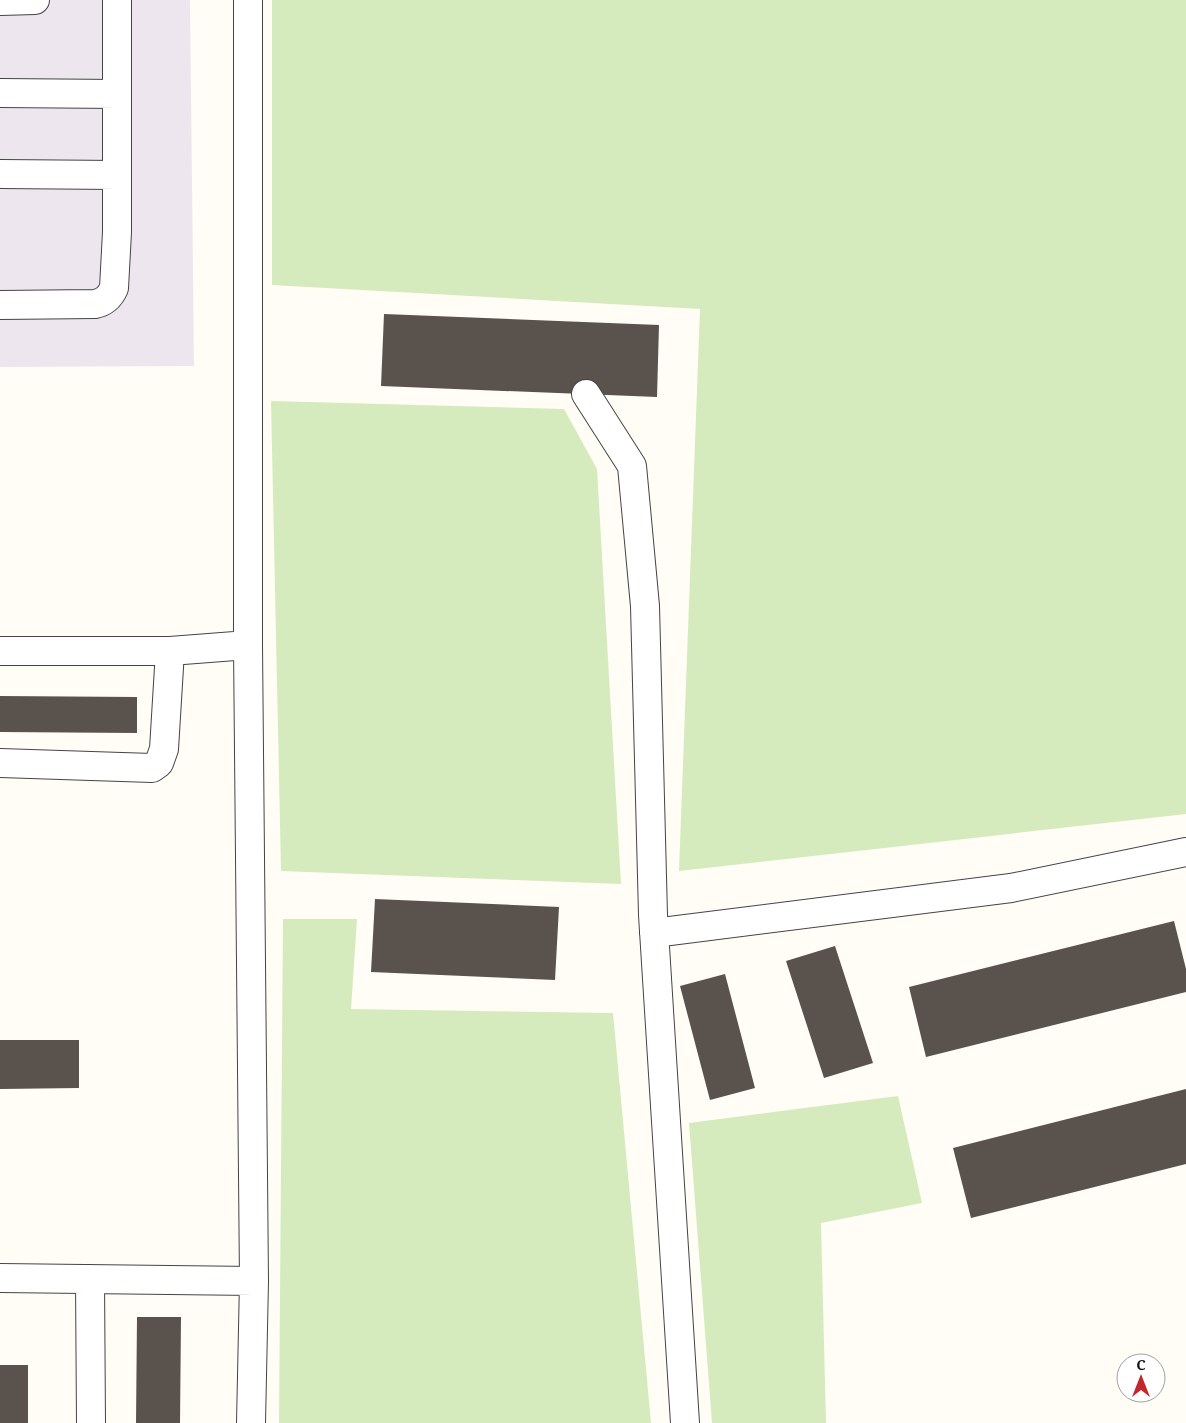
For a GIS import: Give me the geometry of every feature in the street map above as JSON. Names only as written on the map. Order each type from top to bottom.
[{"type":"street","points":[[0,1],[35,0]]},
{"type":"street","points":[[0,305],[95,304],[101,303],[110,296],[116,277],[117,0]]},
{"type":"street","points":[[248,0],[248,645],[254,1281],[251,1423]]},
{"type":"street","points":[[0,92],[117,94]]},
{"type":"street","points":[[0,174],[117,175]]},
{"type":"street","points":[[586,394],[632,466],[645,606],[654,933],[685,1423]]},
{"type":"street","points":[[0,651],[170,651],[248,645]]},
{"type":"street","points":[[0,763],[152,768],[158,764],[164,749],[170,651]]},
{"type":"street","points":[[654,933],[1011,888],[1186,852]]},
{"type":"street","points":[[0,1278],[254,1281]]},
{"type":"street","points":[[90,1279],[90,1423]]},
{"type":"shaded area","points":[[0,0],[190,0],[194,366],[0,367]]},
{"type":"green space","points":[[272,0],[1186,0],[1186,814],[679,871],[700,309],[272,285]]},
{"type":"green space","points":[[271,401],[564,409],[597,469],[621,884],[281,871]]},
{"type":"green space","points":[[283,919],[357,919],[351,1009],[613,1013],[651,1423],[279,1423]]},
{"type":"green space","points":[[898,1096],[922,1203],[821,1223],[826,1423],[712,1423],[689,1123]]},
{"type":"building","points":[[384,314],[659,325],[657,397],[381,386]]},
{"type":"building","points":[[0,696],[137,697],[137,733],[0,732]]},
{"type":"building","points":[[375,899],[559,907],[555,980],[371,972]]},
{"type":"building","points":[[1174,921],[1186,969],[1186,992],[926,1057],[909,987]]},
{"type":"building","points":[[835,946],[873,1063],[824,1078],[786,961]]},
{"type":"building","points":[[725,974],[755,1088],[710,1100],[680,986]]},
{"type":"building","points":[[0,1040],[79,1040],[79,1088],[0,1089]]},
{"type":"building","points":[[1186,1089],[1186,1164],[971,1218],[953,1148]]},
{"type":"building","points":[[137,1317],[181,1317],[180,1423],[136,1423]]},
{"type":"building","points":[[0,1365],[28,1365],[28,1423],[0,1423]]}]
